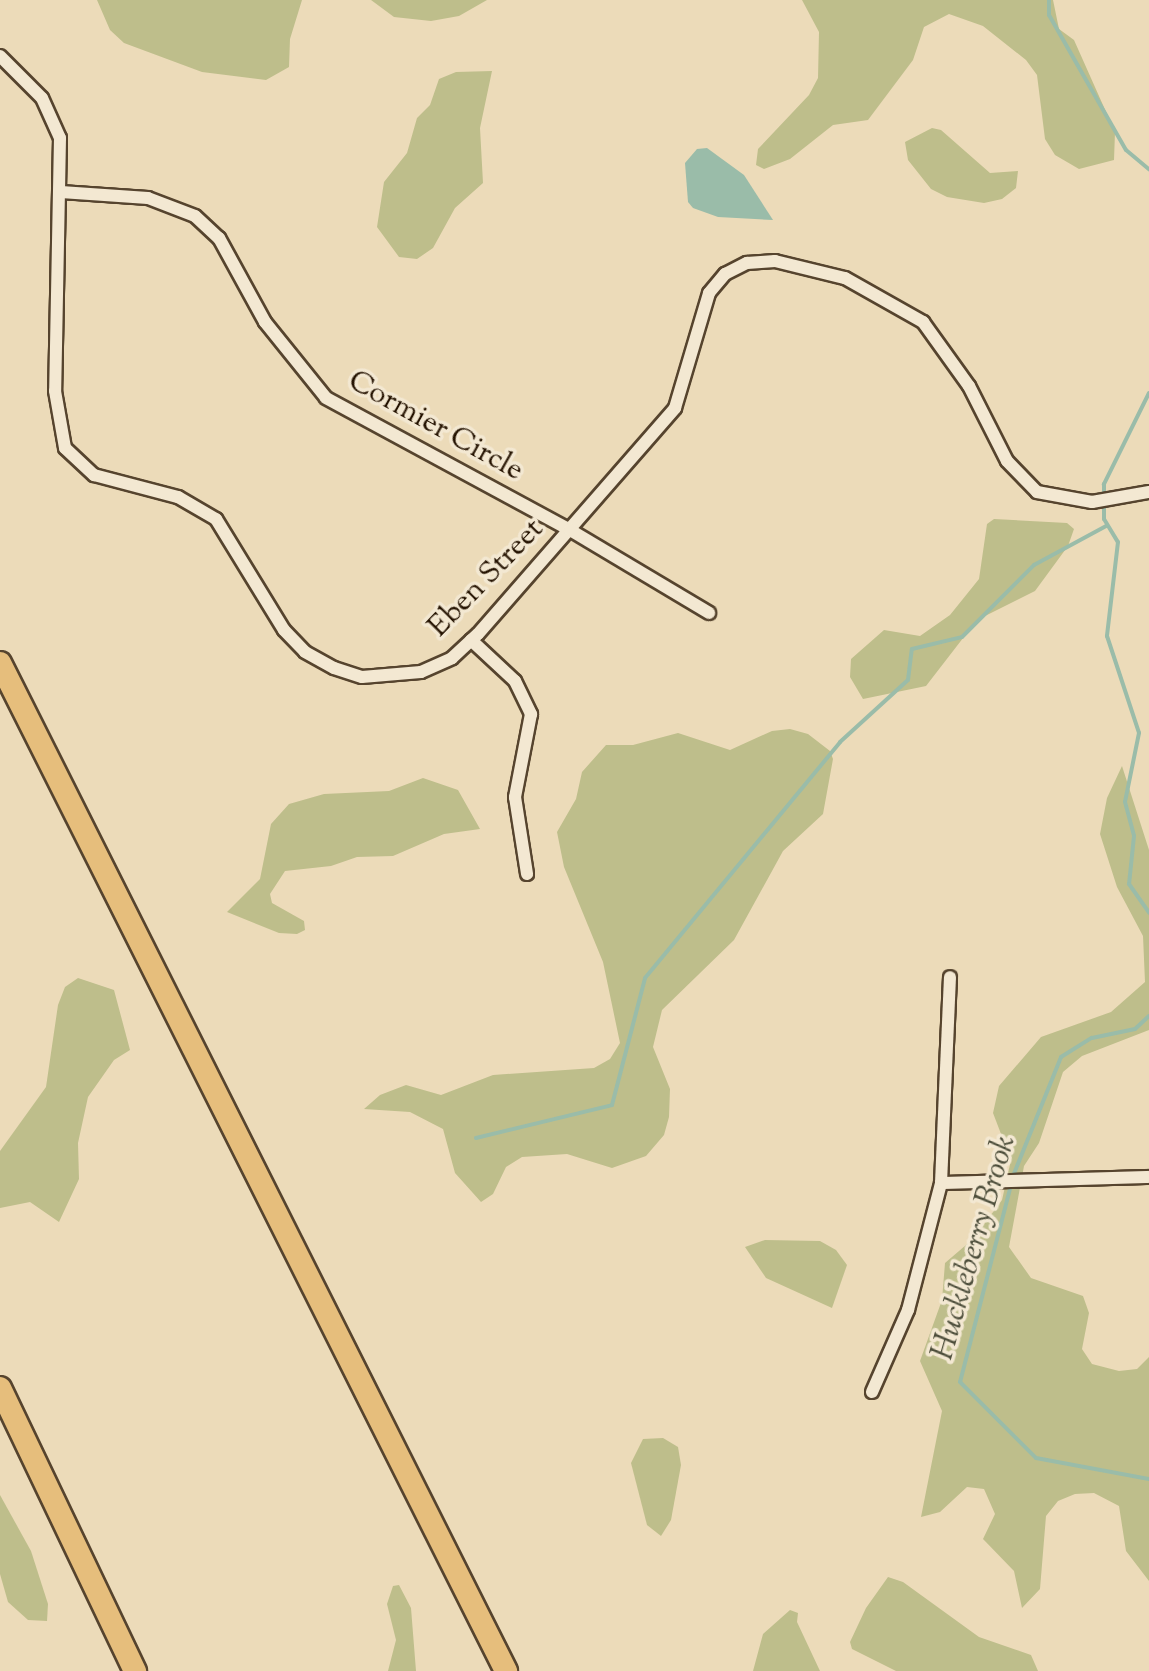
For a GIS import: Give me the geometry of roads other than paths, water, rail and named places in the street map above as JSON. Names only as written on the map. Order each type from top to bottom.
[{"type":"highway","points":[[0,663],[506,1671]]},
{"type":"highway","points":[[0,1388],[135,1671]]},
{"type":"street","name":"Eben Street","points":[[0,56],[32,86],[56,124],[61,192],[55,391],[58,432],[72,457],[94,475],[178,497],[216,519],[284,630],[305,652],[334,668],[362,677],[408,675],[444,662],[471,640],[675,408],[709,293],[735,267],[762,260],[845,278],[905,307],[949,353],[1022,482],[1063,500],[1115,501],[1149,492]]},
{"type":"street","name":"Cormier Circle","points":[[61,192],[148,198],[195,216],[219,238],[265,322],[326,398],[570,530],[709,613]]},
{"type":"street","points":[[471,640],[515,681],[531,714],[515,797],[527,874]]},
{"type":"street","points":[[872,1392],[908,1310],[941,1183],[950,977]]},
{"type":"street","points":[[941,1183],[1024,1184],[1149,1177]]},
{"type":"waterway","name":"Huckleberry Brook","points":[[1049,0],[1049,15],[1126,150],[1149,169]]},
{"type":"waterway","name":"Huckleberry Brook","points":[[1149,393],[1104,484],[1104,519],[1118,542],[1107,636],[1139,733],[1125,802],[1134,836],[1129,884],[1149,913]]},
{"type":"waterway","points":[[476,1138],[612,1105],[645,978],[840,742],[908,680],[912,649],[962,637],[1034,565],[1106,526]]},
{"type":"waterway","name":"Huckleberry Brook","points":[[1013,1176],[1061,1057],[1092,1038],[1135,1029],[1149,1016]]},
{"type":"waterway","name":"Huckleberry Brook","points":[[1011,1185],[960,1382],[1036,1458],[1149,1479]]}]
